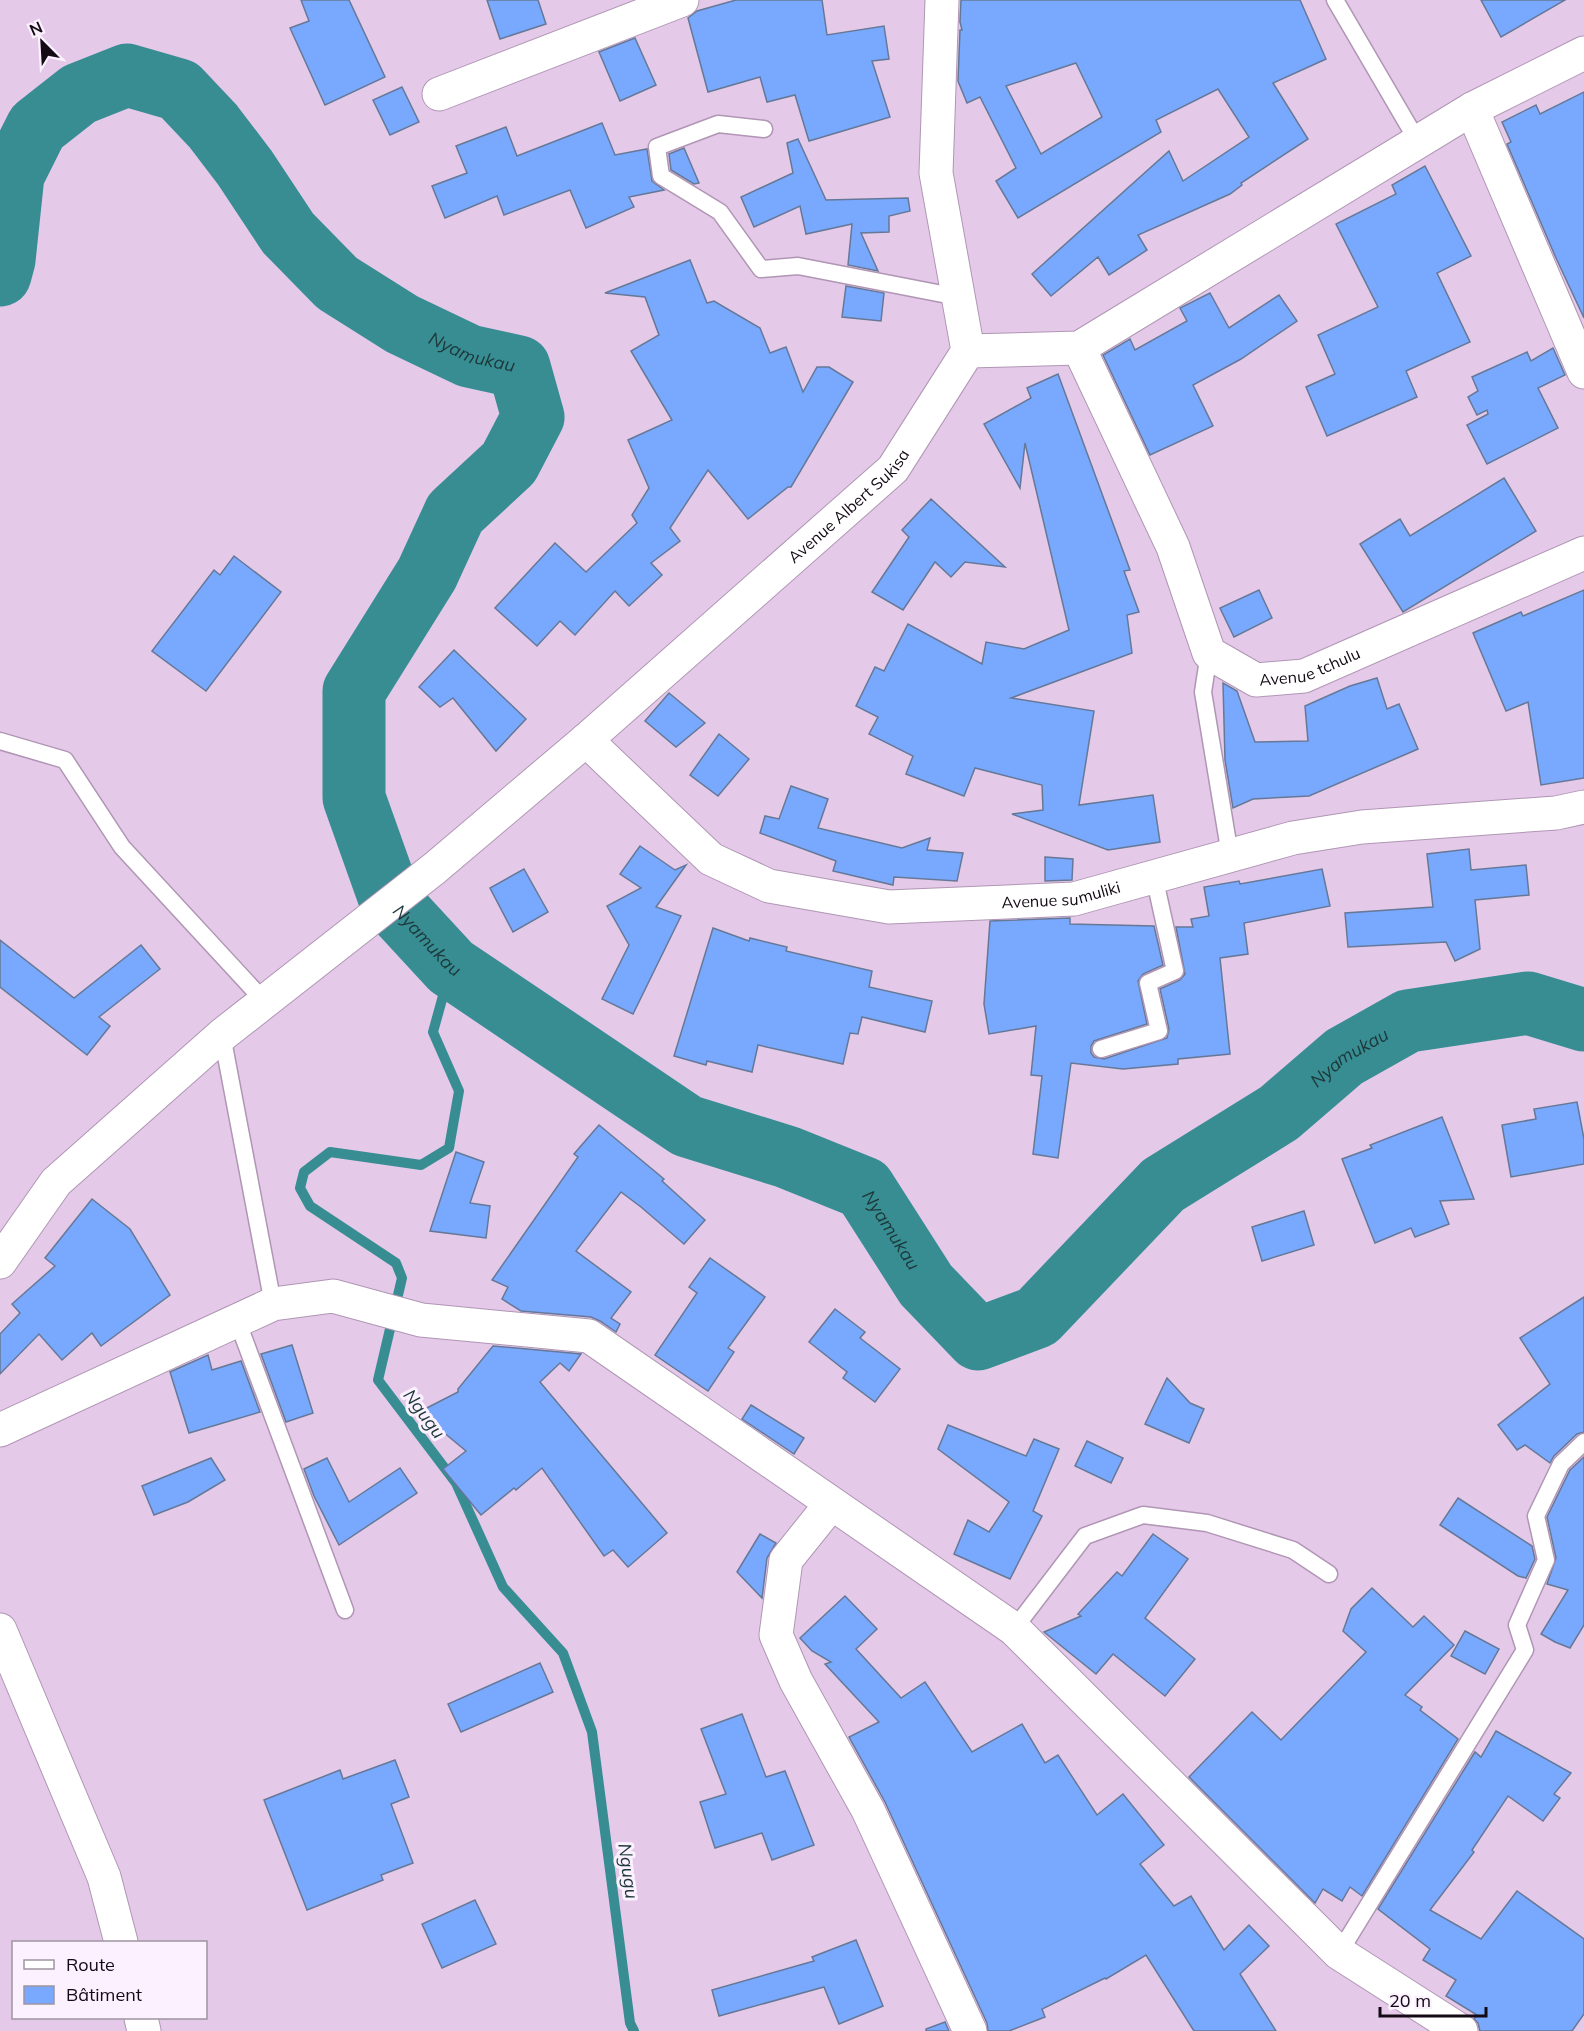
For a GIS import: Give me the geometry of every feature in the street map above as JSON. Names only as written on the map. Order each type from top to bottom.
[{"type":"street","points":[[439,94],[682,0]]},
{"type":"street","points":[[942,0],[936,173],[968,351],[1079,348],[1472,110],[1584,53]]},
{"type":"street","points":[[1472,110],[1584,372]]},
{"type":"street","points":[[1079,348],[1173,547],[1209,654]]},
{"type":"street","name":"Avenue Albert Sukisa","points":[[0,1262],[56,1182],[222,1035],[266,1003],[435,868],[586,740],[893,469],[968,351]]},
{"type":"street","name":"Avenue tchulu","points":[[1209,654],[1256,680],[1304,676],[1584,553]]},
{"type":"street","name":"Avenue sumuliki","points":[[586,740],[711,859],[769,886],[889,907],[1074,899],[1293,838],[1362,827],[1556,813],[1584,807]]},
{"type":"street","points":[[0,1430],[273,1304],[333,1296],[421,1320],[589,1336],[1014,1629],[1339,1953],[1461,2031]]},
{"type":"street","points":[[831,1504],[786,1560],[776,1635],[796,1681],[867,1810],[970,2031]]},
{"type":"street","points":[[0,1630],[104,1877],[121,1941]]},
{"type":"lane","points":[[1335,0],[1418,142]]},
{"type":"lane","points":[[764,129],[718,124],[657,147],[661,176],[720,212],[761,269],[798,266],[958,297]]},
{"type":"lane","points":[[1209,654],[1203,692],[1230,855]]},
{"type":"lane","points":[[0,741],[65,760],[122,847],[266,1003]]},
{"type":"lane","points":[[1101,1049],[1159,1031],[1148,983],[1175,971],[1154,876]]},
{"type":"lane","points":[[222,1035],[273,1304]]},
{"type":"lane","points":[[237,1320],[345,1610]]},
{"type":"lane","points":[[1339,1953],[1526,1650],[1517,1625],[1546,1560],[1536,1516],[1561,1464],[1584,1442]]},
{"type":"lane","points":[[1014,1629],[1085,1536],[1143,1515],[1208,1523],[1293,1550],[1329,1574]]},
{"type":"building","points":[[301,0],[349,0],[385,77],[325,105],[290,28],[309,21]]},
{"type":"building","points":[[487,0],[538,0],[546,24],[500,39]]},
{"type":"building","points":[[736,0],[822,0],[827,35],[884,26],[889,59],[872,61],[890,117],[809,141],[795,95],[767,102],[760,77],[708,92],[688,18],[697,11]]},
{"type":"building","points":[[961,0],[1300,0],[1326,59],[1273,83],[1308,139],[1241,183],[1242,185],[1230,194],[1138,235],[1147,250],[1109,275],[1098,257],[1051,296],[1032,274],[1169,151],[1183,181],[1249,137],[1218,89],[1156,120],[1161,132],[1018,218],[996,181],[1016,168],[980,97],[967,103],[958,81],[960,30],[962,30]],"holes":[[[1076,63],[1102,117],[1041,154],[1006,86]]]},
{"type":"building","points":[[1481,0],[1565,0],[1501,37]]},
{"type":"building","points":[[635,38],[656,85],[620,101],[599,52]]},
{"type":"building","points":[[402,87],[419,122],[390,135],[373,100]]},
{"type":"building","points":[[1584,92],[1584,318],[1507,144],[1511,142],[1502,122],[1536,105],[1540,114]]},
{"type":"building","points":[[602,123],[615,155],[647,149],[652,181],[664,190],[629,197],[634,207],[586,228],[570,190],[504,215],[497,196],[445,218],[432,186],[467,173],[456,146],[506,127],[517,156]]},
{"type":"building","points":[[798,139],[826,200],[908,198],[910,211],[889,216],[889,232],[861,233],[878,271],[848,265],[852,224],[806,234],[800,206],[754,227],[741,197],[793,173],[787,143]]},
{"type":"building","points":[[684,148],[699,183],[694,184],[671,170],[669,154]]},
{"type":"building","points":[[1425,166],[1471,256],[1437,273],[1470,342],[1406,371],[1417,397],[1327,436],[1306,387],[1335,374],[1318,335],[1378,307],[1336,224],[1396,194],[1392,185]]},
{"type":"building","points":[[690,260],[707,303],[714,301],[760,328],[770,353],[786,347],[803,392],[817,367],[829,367],[853,382],[791,487],[748,519],[708,470],[670,528],[680,541],[651,563],[662,575],[629,606],[615,591],[575,635],[560,621],[537,646],[495,608],[555,543],[586,572],[637,523],[632,515],[649,488],[628,440],[672,420],[631,351],[659,335],[645,297],[605,293]]},
{"type":"building","points":[[846,286],[884,293],[881,321],[842,317]]},
{"type":"building","points":[[1210,293],[1229,328],[1279,295],[1297,321],[1241,359],[1193,385],[1213,426],[1150,455],[1103,355],[1130,339],[1135,350],[1187,321],[1180,308]]},
{"type":"building","points":[[1553,348],[1565,375],[1538,388],[1558,428],[1487,464],[1467,425],[1488,414],[1487,410],[1477,415],[1468,397],[1478,391],[1472,377],[1527,352],[1531,361]]},
{"type":"building","points":[[1058,374],[1130,570],[1124,571],[1139,612],[1127,615],[1132,653],[1011,698],[1094,711],[1079,805],[1153,795],[1160,842],[1108,850],[1012,814],[1043,810],[1042,785],[975,768],[964,796],[906,774],[913,756],[869,734],[878,717],[856,706],[875,667],[884,671],[908,624],[982,664],[986,642],[1024,649],[1069,630],[1025,443],[1020,488],[984,424],[1031,398],[1027,388]]},
{"type":"building","points":[[1504,478],[1536,531],[1403,612],[1360,544],[1400,519],[1410,536]]},
{"type":"building","points":[[931,499],[1005,567],[965,562],[951,577],[935,562],[903,610],[872,592],[909,537],[902,530]]},
{"type":"building","points":[[234,556],[281,592],[206,691],[152,651],[214,570],[220,575]]},
{"type":"building","points":[[1259,590],[1272,618],[1234,637],[1220,608]]},
{"type":"building","points":[[1584,590],[1584,778],[1541,785],[1528,702],[1506,711],[1473,633],[1521,612],[1523,616]]},
{"type":"building","points":[[454,650],[526,719],[496,751],[453,698],[440,707],[419,687]]},
{"type":"building","points":[[1377,678],[1387,709],[1399,704],[1418,749],[1309,796],[1253,799],[1233,808],[1225,760],[1223,683],[1237,691],[1255,742],[1308,741],[1305,706],[1350,686]]},
{"type":"building","points":[[669,693],[705,723],[676,747],[645,721]]},
{"type":"building","points":[[719,734],[749,759],[718,796],[690,775]]},
{"type":"building","points":[[791,786],[828,799],[818,828],[902,848],[930,838],[927,850],[963,853],[957,881],[894,877],[893,885],[833,871],[836,861],[760,833],[765,816],[779,819]]},
{"type":"building","points":[[640,846],[675,870],[686,865],[656,907],[681,916],[633,1014],[602,999],[629,945],[607,906],[641,888],[620,874]]},
{"type":"building","points":[[1469,849],[1471,870],[1526,865],[1529,895],[1475,900],[1480,949],[1455,961],[1446,942],[1348,947],[1345,913],[1433,907],[1427,854]]},
{"type":"building","points":[[1045,857],[1073,859],[1072,880],[1045,881]]},
{"type":"building","points":[[524,869],[548,912],[513,932],[490,888]]},
{"type":"building","points":[[1322,869],[1330,906],[1244,923],[1248,954],[1220,958],[1230,1054],[1178,1059],[1178,1064],[1123,1069],[1071,1063],[1058,1158],[1033,1154],[1042,1076],[1031,1075],[1036,1026],[989,1034],[984,1004],[990,921],[1070,918],[1070,924],[1154,926],[1163,965],[1143,974],[1138,981],[1147,1024],[1094,1041],[1091,1053],[1094,1057],[1104,1059],[1167,1038],[1169,1029],[1160,989],[1180,980],[1185,974],[1176,927],[1193,927],[1191,919],[1209,916],[1204,887],[1239,881],[1240,884]]},
{"type":"building","points":[[713,928],[749,941],[750,938],[787,947],[786,951],[872,971],[869,987],[932,1001],[925,1032],[862,1017],[858,1034],[850,1033],[843,1064],[758,1045],[752,1072],[707,1061],[706,1065],[674,1056]]},
{"type":"building","points":[[0,940],[74,998],[141,945],[160,969],[99,1017],[110,1026],[87,1055],[0,987]]},
{"type":"building","points":[[1577,1102],[1584,1139],[1584,1164],[1511,1177],[1502,1125],[1536,1119],[1534,1109]]},
{"type":"building","points":[[1442,1117],[1474,1199],[1440,1201],[1449,1224],[1415,1237],[1411,1228],[1375,1243],[1342,1159],[1372,1148],[1370,1145]]},
{"type":"building","points":[[599,1125],[664,1179],[662,1181],[705,1220],[684,1244],[621,1192],[576,1251],[631,1292],[611,1318],[620,1324],[616,1332],[591,1317],[521,1311],[502,1299],[508,1287],[492,1280],[578,1157],[574,1154]]},
{"type":"building","points":[[456,1152],[484,1162],[470,1203],[490,1206],[486,1238],[430,1231]]},
{"type":"building","points":[[92,1199],[130,1229],[170,1295],[101,1346],[92,1333],[62,1360],[39,1334],[0,1374],[0,1334],[20,1313],[12,1304],[55,1266],[45,1258]]},
{"type":"building","points":[[1304,1211],[1314,1245],[1262,1261],[1252,1227]]},
{"type":"building","points":[[710,1258],[765,1297],[728,1348],[734,1352],[708,1391],[655,1355],[697,1293],[689,1287]]},
{"type":"building","points":[[1584,1297],[1584,1432],[1577,1434],[1554,1456],[1550,1463],[1525,1445],[1517,1450],[1498,1425],[1550,1384],[1520,1338]]},
{"type":"building","points":[[835,1309],[865,1332],[860,1338],[900,1369],[875,1402],[843,1378],[847,1372],[809,1342]]},
{"type":"building","points":[[292,1345],[313,1413],[286,1422],[261,1354]]},
{"type":"building","points":[[493,1346],[581,1354],[569,1371],[560,1363],[540,1382],[667,1533],[628,1567],[613,1550],[604,1556],[542,1468],[481,1515],[443,1469],[466,1451],[419,1412],[458,1392],[458,1389]]},
{"type":"building","points":[[208,1355],[212,1370],[241,1361],[260,1412],[189,1433],[170,1372]]},
{"type":"building","points":[[1167,1378],[1190,1403],[1204,1409],[1189,1443],[1145,1424]]},
{"type":"building","points":[[751,1405],[804,1438],[794,1454],[742,1419]]},
{"type":"building","points":[[948,1425],[1026,1456],[1034,1439],[1059,1449],[1033,1511],[1042,1516],[1010,1579],[954,1554],[968,1520],[989,1532],[1009,1502],[938,1449]]},
{"type":"building","points":[[1087,1441],[1123,1458],[1111,1483],[1075,1466]]},
{"type":"building","points":[[1584,1457],[1584,1625],[1570,1648],[1541,1634],[1568,1590],[1547,1584],[1556,1558],[1547,1517],[1570,1470]]},
{"type":"building","points":[[211,1458],[225,1480],[188,1502],[154,1515],[142,1486]]},
{"type":"building","points":[[327,1458],[349,1502],[400,1468],[417,1493],[339,1545],[314,1496],[304,1469]]},
{"type":"building","points":[[1458,1498],[1532,1546],[1535,1559],[1526,1578],[1518,1576],[1440,1525]]},
{"type":"building","points":[[760,1534],[776,1543],[767,1558],[762,1598],[737,1572]]},
{"type":"building","points":[[1153,1534],[1188,1559],[1145,1618],[1195,1659],[1165,1696],[1113,1654],[1096,1674],[1044,1632],[1081,1616],[1078,1614],[1117,1572],[1122,1576]]},
{"type":"building","points":[[1372,1588],[1413,1627],[1424,1616],[1454,1645],[1405,1695],[1422,1707],[1420,1710],[1458,1739],[1362,1896],[1350,1887],[1342,1901],[1323,1889],[1315,1903],[1189,1777],[1252,1712],[1281,1740],[1366,1652],[1343,1631],[1351,1609]]},
{"type":"building","points":[[845,1596],[877,1629],[856,1649],[901,1698],[925,1682],[972,1752],[1022,1724],[1045,1763],[1058,1755],[1097,1815],[1123,1794],[1164,1845],[1140,1864],[1174,1906],[1191,1896],[1224,1950],[1249,1925],[1269,1946],[1240,1974],[1276,2031],[1194,2031],[1146,1955],[1106,1979],[1042,2009],[1045,2017],[1009,2031],[988,2031],[987,2023],[885,1802],[849,1737],[879,1722],[825,1664],[831,1662],[812,1651],[800,1638]]},
{"type":"building","points":[[1465,1631],[1499,1649],[1485,1674],[1451,1656]]},
{"type":"building","points":[[540,1663],[553,1692],[461,1732],[448,1704]]},
{"type":"building","points":[[742,1714],[766,1777],[785,1771],[814,1845],[772,1860],[762,1833],[715,1848],[700,1802],[726,1794],[701,1729]]},
{"type":"building","points":[[1496,1731],[1571,1773],[1554,1794],[1560,1798],[1543,1821],[1508,1796],[1472,1850],[1474,1852],[1430,1910],[1481,1939],[1517,1891],[1584,1939],[1584,2014],[1572,2031],[1480,2031],[1474,2019],[1477,2015],[1446,1996],[1456,1980],[1423,1960],[1430,1949],[1378,1909],[1475,1752],[1481,1757]]},
{"type":"building","points":[[395,1760],[409,1797],[391,1804],[413,1863],[381,1875],[383,1880],[307,1910],[264,1800],[340,1770],[343,1779]]},
{"type":"building","points":[[475,1900],[496,1944],[442,1968],[422,1924]]},
{"type":"building","points":[[856,1940],[883,2006],[839,2024],[824,1987],[719,2016],[712,1990],[814,1961],[812,1957]]},
{"type":"building","points":[[945,2022],[949,2031],[926,2031],[926,2029]]},
{"type":"waterway","name":"Nyamukau","points":[[0,275],[4,260],[13,175],[37,127],[79,94],[127,75],[179,90],[213,126],[245,168],[288,233],[337,283],[402,324],[469,356],[519,367],[533,417],[509,463],[455,513],[427,574],[354,691],[354,798],[391,902],[451,967],[687,1126],[787,1157],[864,1188],[926,1285],[978,1339],[1037,1317],[1163,1185],[1279,1113],[1344,1057],[1408,1021],[1528,1003],[1584,1020]]},
{"type":"waterway","name":"Ngugu","points":[[451,967],[433,1032],[459,1091],[449,1148],[421,1165],[330,1152],[304,1172],[300,1188],[310,1206],[396,1263],[402,1278],[378,1380],[456,1483],[503,1587],[563,1653],[592,1732],[630,2023],[634,2031]]}]
